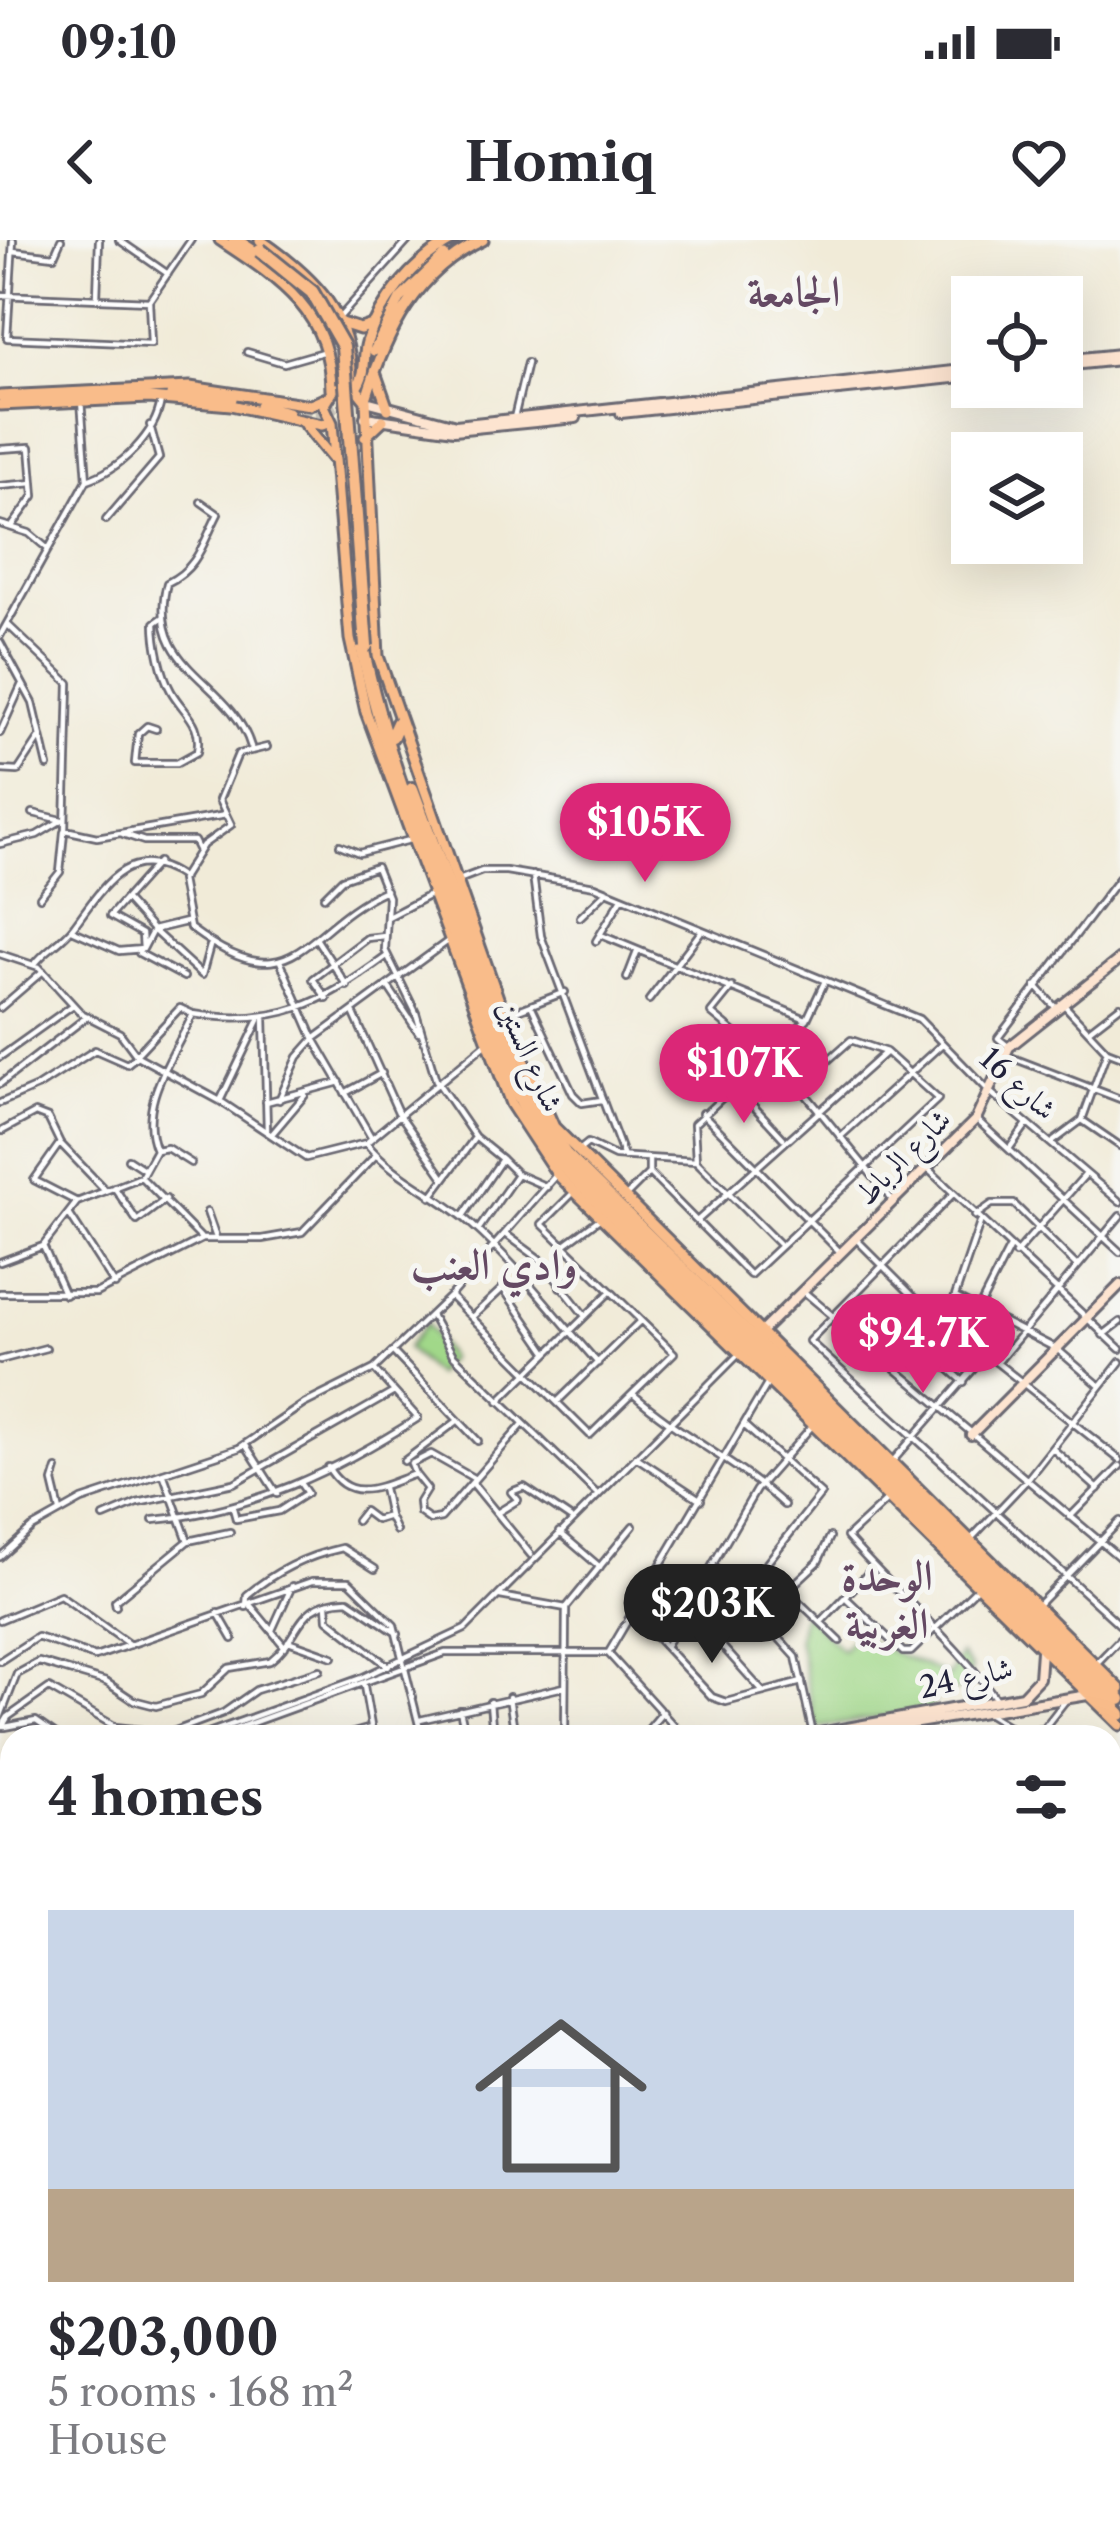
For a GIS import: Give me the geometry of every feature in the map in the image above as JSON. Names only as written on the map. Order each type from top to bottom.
[{"type":"highway","name":"شارع الستين","points":[[235,240],[264,246]]},
{"type":"highway","name":"شارع الستين","points":[[245,240],[264,246],[312,292],[343,346],[364,646],[372,696],[447,890]]},
{"type":"highway","name":"شارع الستين","points":[[364,646],[491,1018],[528,1099],[566,1159],[867,1472],[1091,1692],[1120,1714]]},
{"type":"highway","name":"شارع الستين","points":[[692,1286],[811,1390],[1120,1699]]},
{"type":"main road","points":[[220,240],[302,300],[326,350],[331,422]]},
{"type":"main road","points":[[0,400],[161,393],[210,396],[349,427],[364,417],[375,324],[412,270],[455,240]]},
{"type":"main road","points":[[292,413],[354,387],[401,290],[455,240]]},
{"type":"main road","points":[[365,437],[385,415],[373,355],[418,290],[478,242]]},
{"type":"main road","name":"شارع الستين","points":[[264,246],[320,287],[349,344],[354,387]]},
{"type":"main road","points":[[340,320],[360,329],[375,324]]},
{"type":"main road","points":[[326,350],[338,352],[349,344]]},
{"type":"main road","points":[[354,387],[366,400]]},
{"type":"main road","points":[[25,399],[161,393]]},
{"type":"main road","points":[[292,413],[322,442],[336,471],[354,463],[367,474]]},
{"type":"main road","name":"شارع الستين","points":[[364,417],[374,635],[395,729]]},
{"type":"main road","name":"شارع الستين","points":[[331,422],[353,659],[410,840],[447,890],[448,940],[491,1018],[487,1043],[518,1119],[623,1199],[740,1354],[867,1472],[976,1588],[1091,1692],[1120,1725]]},
{"type":"main road","name":"شارع الستين","points":[[566,1159],[575,1191],[602,1217],[759,1335],[1120,1689]]},
{"type":"street","points":[[13,240],[4,295],[7,338],[151,344],[149,301],[191,240]]},
{"type":"street","points":[[12,251],[54,256],[62,240]]},
{"type":"street","points":[[97,298],[99,240]]},
{"type":"street","points":[[119,240],[168,274]]},
{"type":"street","points":[[340,320],[409,240]]},
{"type":"street","points":[[4,295],[149,301]]},
{"type":"street","points":[[247,352],[284,363],[326,350]]},
{"type":"street","points":[[1083,361],[1120,357]]},
{"type":"street","points":[[514,418],[527,363]]},
{"type":"street","points":[[364,417],[385,415],[431,426],[951,375]]},
{"type":"street","points":[[87,480],[120,464],[150,425],[161,393]]},
{"type":"street","points":[[48,766],[24,681],[0,639],[87,480],[81,400]]},
{"type":"street","points":[[366,400],[385,415]]},
{"type":"street","points":[[431,426],[616,411]]},
{"type":"street","points":[[106,520],[159,458],[150,425]]},
{"type":"street","points":[[0,449],[31,447],[34,496],[13,525]]},
{"type":"street","points":[[0,485],[33,483]]},
{"type":"street","points":[[201,502],[218,514],[196,562],[182,577],[166,583],[162,620],[189,675],[224,699],[251,747]]},
{"type":"street","points":[[0,524],[13,525],[48,549]]},
{"type":"street","points":[[156,729],[147,726],[138,734],[135,763],[177,763],[197,752],[195,722],[171,691],[159,652],[155,623],[162,620]]},
{"type":"street","points":[[7,624],[69,683],[70,772],[60,872],[40,897]]},
{"type":"street","points":[[0,733],[24,681]]},
{"type":"street","points":[[0,770],[19,771],[41,736]]},
{"type":"street","points":[[267,747],[251,747],[238,754],[219,800],[231,825],[199,851],[179,886],[188,922],[211,944],[242,956],[280,961],[297,956],[386,890]]},
{"type":"street","points":[[33,814],[62,820]]},
{"type":"street","points":[[64,830],[97,837],[226,815]]},
{"type":"street","points":[[0,844],[37,836],[62,820]]},
{"type":"street","points":[[122,833],[144,841],[194,841],[199,851]]},
{"type":"street","points":[[340,845],[359,853],[410,840]]},
{"type":"street","points":[[34,964],[72,930],[89,902],[116,876],[137,864],[158,862],[183,878]]},
{"type":"street","points":[[141,951],[142,934],[110,916],[158,862]]},
{"type":"street","points":[[324,897],[342,879],[376,867],[386,890],[387,956],[436,1080],[475,1137],[518,1174],[547,1186]]},
{"type":"street","name":"شارع 16","points":[[447,890],[482,871],[533,875],[607,890],[919,1019],[992,1093],[1120,1202]]},
{"type":"street","points":[[533,875],[541,937],[624,1157]]},
{"type":"street","points":[[1118,882],[998,1038],[1008,1053],[1120,1099]]},
{"type":"street","points":[[386,918],[447,890]]},
{"type":"street","points":[[580,916],[607,890]]},
{"type":"street","points":[[622,898],[598,938],[807,1019]]},
{"type":"street","points":[[124,899],[202,975],[211,944]]},
{"type":"street","points":[[141,951],[154,930],[188,922]]},
{"type":"street","points":[[72,930],[118,951],[141,951],[184,977]]},
{"type":"street","points":[[649,1000],[702,931]]},
{"type":"street","points":[[327,999],[313,979],[367,938],[385,936]]},
{"type":"street","points":[[317,940],[348,987]]},
{"type":"street","points":[[279,1100],[298,1057],[314,1039],[448,940]]},
{"type":"street","points":[[627,978],[637,952]]},
{"type":"street","points":[[0,954],[34,964],[88,1016],[120,1033],[136,1056],[220,1102],[306,1158],[368,1140],[487,1043]]},
{"type":"street","points":[[0,1103],[38,1087],[95,1050],[127,1064],[180,1008],[193,1014],[262,1017],[300,1010],[348,987],[387,956]]},
{"type":"street","points":[[280,961],[314,1039],[376,1155],[463,1216],[524,1271],[598,1364]]},
{"type":"street","points":[[1008,1053],[1060,1005],[1120,962]]},
{"type":"street","points":[[0,1008],[43,971]]},
{"type":"street","points":[[781,1246],[696,1161],[694,1124],[807,1019],[824,983]]},
{"type":"street","points":[[1036,986],[1107,1051],[1120,1056]]},
{"type":"street","points":[[389,988],[420,1034]]},
{"type":"street","points":[[732,988],[711,1013],[799,1086],[893,1201]]},
{"type":"street","points":[[491,1018],[565,992]]},
{"type":"street","points":[[0,1057],[74,1004]]},
{"type":"street","points":[[531,1006],[573,1094],[582,1103],[602,1100]]},
{"type":"street","points":[[1089,1030],[1120,1006]]},
{"type":"street","points":[[0,1262],[43,1246],[76,1202],[143,1173],[156,1150],[148,1116],[193,1014]]},
{"type":"street","points":[[353,1014],[398,1112],[444,1178]]},
{"type":"street","points":[[0,1084],[88,1016]]},
{"type":"street","points":[[220,1102],[262,1017]]},
{"type":"street","points":[[262,1017],[269,1132]]},
{"type":"street","points":[[649,1172],[751,1275],[938,1099],[886,1052],[851,1040],[799,1086]]},
{"type":"street","points":[[840,1138],[943,1044]]},
{"type":"street","points":[[1052,1143],[1082,1120],[1107,1051]]},
{"type":"street","points":[[698,1220],[753,1166],[886,1052]]},
{"type":"street","name":"شارع الرباط","points":[[759,1335],[978,1120],[1008,1053]]},
{"type":"street","points":[[345,1093],[383,1072]]},
{"type":"street","points":[[266,1102],[340,1082]]},
{"type":"street","points":[[734,1085],[784,1139]]},
{"type":"street","points":[[269,1132],[305,1095]]},
{"type":"street","points":[[702,1113],[840,1252]]},
{"type":"street","points":[[2,1131],[15,1120],[44,1114],[60,1143],[105,1190]]},
{"type":"street","points":[[978,1120],[1120,1252]]},
{"type":"street","points":[[1082,1120],[1120,1146]]},
{"type":"street","points":[[1009,1149],[1028,1123]]},
{"type":"street","points":[[430,1197],[475,1137]]},
{"type":"street","points":[[60,1143],[34,1180],[76,1202]]},
{"type":"street","points":[[0,1557],[60,1511],[245,1444],[304,1404],[374,1369],[450,1296],[507,1235],[566,1159],[588,1143],[624,1157],[696,1161]]},
{"type":"street","points":[[156,1150],[167,1148],[191,1163]]},
{"type":"street","points":[[0,1293],[65,1295],[115,1285],[214,1235],[262,1239],[302,1232],[376,1155]]},
{"type":"street","points":[[128,1159],[202,1239]]},
{"type":"street","points":[[463,1216],[502,1159]]},
{"type":"street","points":[[623,1199],[649,1172],[649,1160]]},
{"type":"street","points":[[1120,1348],[928,1169],[803,1291],[1120,1558]]},
{"type":"street","points":[[478,1230],[518,1174]]},
{"type":"street","points":[[978,1309],[1012,1252],[1086,1174]]},
{"type":"street","points":[[114,1187],[137,1221],[166,1199]]},
{"type":"street","points":[[450,1296],[590,1435],[674,1353],[542,1224],[575,1191]]},
{"type":"street","points":[[952,1194],[809,1341],[1065,1580],[1120,1625]]},
{"type":"street","points":[[947,1320],[978,1219],[1004,1201],[1079,1268]]},
{"type":"street","points":[[207,1212],[214,1235]]},
{"type":"street","points":[[68,1213],[115,1285]]},
{"type":"street","points":[[997,1363],[1120,1216]]},
{"type":"street","points":[[564,1245],[602,1217]]},
{"type":"street","points":[[507,1235],[541,1260],[585,1316]]},
{"type":"street","points":[[857,1240],[914,1297],[1120,1463],[1070,1517]]},
{"type":"street","points":[[43,1246],[65,1295]]},
{"type":"street","points":[[560,1287],[581,1262]]},
{"type":"street","points":[[971,1435],[1120,1286]]},
{"type":"street","points":[[472,1317],[503,1288],[547,1352]]},
{"type":"street","points":[[499,1401],[611,1290]]},
{"type":"street","points":[[862,1345],[914,1297]]},
{"type":"street","points":[[955,1297],[1057,1349],[1100,1386]]},
{"type":"street","points":[[431,1315],[454,1355],[596,1492]]},
{"type":"street","points":[[892,1319],[964,1382]]},
{"type":"street","points":[[558,1401],[641,1320]]},
{"type":"street","points":[[1103,1335],[1120,1322]]},
{"type":"street","points":[[0,1360],[46,1348]]},
{"type":"street","points":[[394,1353],[478,1441]]},
{"type":"street","points":[[229,1725],[454,1636],[740,1354]]},
{"type":"street","points":[[890,1463],[986,1354]]},
{"type":"street","points":[[970,1540],[1026,1481],[1120,1361]]},
{"type":"street","points":[[153,1520],[233,1508],[277,1494],[418,1418],[374,1369]]},
{"type":"street","points":[[608,1653],[768,1383]]},
{"type":"street","points":[[104,1517],[234,1483],[394,1392]]},
{"type":"street","points":[[633,1394],[668,1425],[726,1460],[784,1505]]},
{"type":"street","points":[[404,1461],[456,1422]]},
{"type":"street","points":[[523,1424],[476,1482],[456,1507],[430,1520],[418,1508],[428,1489],[411,1464],[431,1454],[476,1482],[532,1556]]},
{"type":"street","points":[[666,1645],[762,1485],[813,1425]]},
{"type":"street","points":[[740,1596],[821,1494],[745,1426]]},
{"type":"street","points":[[245,1444],[277,1494]]},
{"type":"street","points":[[1052,1448],[1098,1489]]},
{"type":"street","points":[[636,1456],[701,1500]]},
{"type":"street","points":[[328,1467],[347,1486],[383,1488],[415,1474]]},
{"type":"street","points":[[57,1469],[52,1482],[60,1511]]},
{"type":"street","points":[[163,1473],[188,1541]]},
{"type":"street","points":[[233,1508],[236,1519],[279,1511],[307,1493],[300,1482]]},
{"type":"street","points":[[497,1513],[518,1500],[511,1492],[524,1487],[570,1518]]},
{"type":"street","points":[[383,1488],[396,1531]]},
{"type":"street","points":[[888,1499],[847,1537],[932,1632],[965,1656],[999,1704]]},
{"type":"street","points":[[356,1521],[364,1511],[376,1520],[389,1516]]},
{"type":"street","points":[[1038,1606],[1120,1521]]},
{"type":"street","points":[[565,1725],[566,1608],[633,1526]]},
{"type":"street","points":[[116,1606],[115,1601],[188,1541],[230,1532]]},
{"type":"street","points":[[559,1532],[600,1567]]},
{"type":"street","points":[[759,1618],[818,1562],[830,1537]]},
{"type":"street","points":[[332,1658],[286,1644],[248,1606],[247,1595],[266,1578],[342,1548],[375,1569]]},
{"type":"street","points":[[714,1566],[796,1657],[811,1725]]},
{"type":"street","points":[[821,1622],[873,1568]]},
{"type":"street","points":[[0,1661],[37,1637],[95,1657],[248,1606],[292,1586],[328,1578],[350,1580],[380,1606],[398,1634],[406,1658],[403,1670],[421,1725]]},
{"type":"street","points":[[272,1630],[292,1586]]},
{"type":"street","points":[[845,1597],[903,1652],[910,1652],[976,1588]]},
{"type":"street","points":[[788,1590],[840,1641]]},
{"type":"street","points":[[0,1620],[60,1594],[130,1645]]},
{"type":"street","points":[[498,1596],[566,1608]]},
{"type":"street","points":[[0,1718],[17,1674],[33,1664],[106,1682],[133,1700],[156,1706],[202,1694],[225,1670],[270,1661],[310,1609],[327,1603],[348,1600],[398,1634]]},
{"type":"street","points":[[327,1603],[328,1619],[388,1666]]},
{"type":"street","points":[[689,1609],[763,1692]]},
{"type":"street","points":[[633,1612],[712,1697],[726,1702],[802,1682]]},
{"type":"street","points":[[218,1613],[233,1639]]},
{"type":"street","points":[[445,1653],[454,1636]]},
{"type":"street","points":[[1095,1666],[1120,1639]]},
{"type":"street","name":"شارع 24","points":[[899,1725],[982,1710],[1022,1696],[1035,1683],[1044,1662],[1041,1649]]},
{"type":"street","points":[[249,1725],[445,1653],[564,1651],[608,1653],[674,1725]]},
{"type":"street","points":[[192,1725],[256,1690],[320,1670]]},
{"type":"street","points":[[364,1686],[370,1725]]},
{"type":"street","points":[[3,1725],[30,1698],[50,1688],[113,1725]]},
{"type":"street","points":[[420,1720],[564,1688]]},
{"type":"street","name":"شارع 24","points":[[869,1725],[1091,1692]]},
{"type":"street","points":[[1048,1725],[1068,1696]]},
{"type":"street","points":[[509,1697],[513,1725]]},
{"type":"street","points":[[490,1702],[492,1725]]},
{"type":"street","points":[[460,1710],[463,1725]]},
{"type":"street","points":[[982,1710],[1009,1725]]},
{"type":"street","points":[[652,1725],[663,1712]]},
{"type":"street","points":[[11,1725],[36,1720],[42,1725]]},
{"type":"green space","points":[[426,1323],[449,1358],[435,1375],[407,1348]]},
{"type":"green space","points":[[803,1612],[842,1650],[856,1632],[948,1677],[960,1655],[971,1668],[965,1691],[937,1690],[931,1709],[815,1725],[798,1638]]},
{"type":"tunnel","points":[[288,412],[320,413],[344,402],[362,380],[374,351]]},
{"type":"district","name":"الجامعة","points":[[794,291]]},
{"type":"district","name":"وادي العنب","points":[[494,1264]]},
{"type":"district","name":"الوحدة الغربية","points":[[887,1599]]}]
